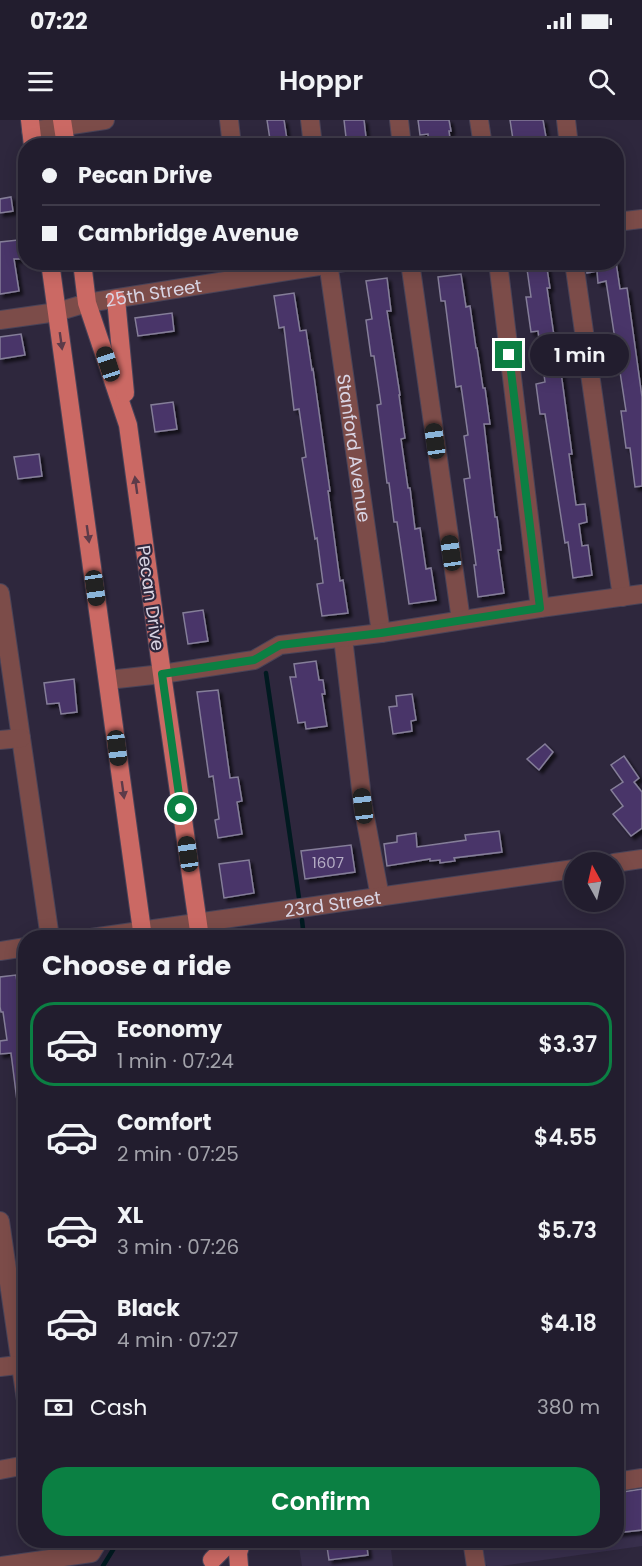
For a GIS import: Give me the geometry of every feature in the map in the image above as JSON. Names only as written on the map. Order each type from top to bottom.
[{"type":"main road","points":[[63,123],[65,138]]},
{"type":"main road","points":[[51,270],[141,930]]},
{"type":"main road","name":"Pecan Drive","points":[[83,270],[87,303],[128,425],[199,930]]},
{"type":"main road","points":[[116,298],[128,425]]},
{"type":"main road","points":[[211,1563],[214,1548]]},
{"type":"main road","points":[[211,1563],[225,1548]]},
{"type":"main road","points":[[239,1548],[239,1566]]},
{"type":"street","points":[[32,132],[63,123],[105,120]]},
{"type":"street","points":[[229,120],[231,138]]},
{"type":"street","points":[[310,120],[313,138]]},
{"type":"street","points":[[399,120],[401,138]]},
{"type":"street","points":[[479,120],[482,138]]},
{"type":"street","points":[[566,120],[568,138]]},
{"type":"street","points":[[624,221],[642,219]]},
{"type":"street","name":"25th Street","points":[[0,320],[57,312],[87,303],[250,270]]},
{"type":"street","name":"Stanford Avenue","points":[[334,270],[381,633]]},
{"type":"street","points":[[411,270],[461,620]]},
{"type":"street","points":[[499,270],[540,608]]},
{"type":"street","points":[[575,270],[622,597]]},
{"type":"street","points":[[0,593],[49,930]]},
{"type":"street","points":[[108,680],[254,660],[280,645],[381,633],[642,594]]},
{"type":"street","points":[[343,638],[363,806],[381,897]]},
{"type":"street","points":[[0,740],[21,738]]},
{"type":"street","points":[[624,862],[642,859]]},
{"type":"street","name":"23rd Street","points":[[199,930],[381,897],[564,870]]},
{"type":"street","points":[[0,951],[18,948]]},
{"type":"street","points":[[0,1221],[4,1278],[18,1341]]},
{"type":"street","points":[[0,1367],[18,1365]]},
{"type":"street","points":[[0,1470],[18,1467]]},
{"type":"street","points":[[624,1481],[642,1478]]},
{"type":"street","points":[[2,1566],[91,1552],[94,1548]]},
{"type":"street","points":[[473,1548],[476,1566]]},
{"type":"shaded area","points":[[642,1486],[642,1546],[501,1566],[487,1566],[485,1563],[482,1548],[624,1548],[624,1488]]},
{"type":"shaded area","points":[[299,1548],[391,1548],[393,1566],[302,1566]]},
{"type":"building","points":[[267,120],[284,120],[287,138],[270,138]]},
{"type":"building","points":[[344,120],[364,120],[366,138],[346,138]]},
{"type":"building","points":[[418,120],[449,120],[450,138],[428,138],[428,134],[420,135]]},
{"type":"building","points":[[510,120],[543,120],[546,138],[513,138]]},
{"type":"building","points":[[11,197],[13,211],[0,213],[0,199]]},
{"type":"building","points":[[18,240],[18,259],[14,259],[19,291],[0,294],[0,242]]},
{"type":"building","points":[[527,270],[547,270],[550,288],[547,288],[554,336],[558,336],[564,372],[561,372],[576,505],[585,504],[587,522],[579,524],[582,546],[588,545],[592,575],[573,578],[568,542],[565,543],[545,414],[540,414],[536,384],[545,382],[538,331],[531,332],[526,297],[531,297]]},
{"type":"building","points":[[586,270],[617,270],[620,289],[627,288],[642,397],[642,486],[635,487],[630,448],[626,448],[621,411],[626,411],[606,281],[598,283],[597,271],[587,273]]},
{"type":"building","points":[[461,274],[466,307],[470,306],[490,424],[484,424],[501,550],[498,550],[504,593],[478,597],[464,479],[470,478],[464,436],[468,435],[461,386],[456,387],[445,301],[441,301],[438,277]]},
{"type":"building","points":[[387,278],[391,311],[387,311],[400,395],[405,438],[401,439],[408,488],[410,488],[415,529],[420,528],[426,569],[431,568],[436,600],[409,604],[397,522],[394,522],[389,483],[387,483],[377,405],[381,404],[366,320],[372,319],[366,281]]},
{"type":"building","points":[[294,293],[300,331],[306,330],[313,369],[340,581],[343,580],[348,613],[322,616],[317,584],[323,583],[302,458],[306,457],[299,409],[294,410],[284,327],[279,328],[274,296]]},
{"type":"building","points":[[172,313],[174,331],[138,336],[135,318]]},
{"type":"building","points":[[21,334],[25,355],[0,359],[0,337]]},
{"type":"building","points":[[173,402],[177,429],[155,432],[151,405]]},
{"type":"building","points":[[39,454],[42,476],[18,479],[14,457]]},
{"type":"building","points":[[203,610],[208,641],[188,644],[183,613]]},
{"type":"building","points":[[316,661],[319,680],[323,680],[325,694],[322,694],[327,726],[306,729],[305,722],[298,723],[290,677],[296,677],[294,664]]},
{"type":"building","points":[[74,679],[77,712],[61,714],[59,703],[47,704],[44,683]]},
{"type":"building","points":[[218,690],[230,778],[238,777],[242,801],[237,802],[242,834],[218,838],[215,820],[219,819],[213,776],[209,777],[197,692]]},
{"type":"building","points":[[412,694],[416,720],[411,721],[412,731],[393,734],[389,707],[397,706],[396,696]]},
{"type":"building","points":[[545,744],[553,752],[539,770],[527,759]]},
{"type":"building","points":[[624,756],[639,778],[634,782],[642,792],[642,828],[631,836],[613,814],[623,806],[611,790],[623,782],[611,765]]},
{"type":"building","points":[[499,831],[502,852],[454,858],[455,861],[440,863],[440,860],[430,861],[430,859],[387,866],[384,844],[397,842],[397,836],[416,833],[417,847],[466,840],[465,835]]},
{"type":"building","points":[[351,845],[355,872],[305,879],[301,851]]},
{"type":"building","points":[[249,860],[254,893],[224,898],[219,864]]},
{"type":"building","points":[[16,975],[18,989],[18,1109],[11,1053],[0,1054],[0,1041],[7,1040],[3,1012],[0,1007],[0,977]]},
{"type":"building","points":[[642,1489],[642,1530],[624,1532],[624,1492]]},
{"type":"building","points":[[327,1548],[367,1548],[368,1555],[329,1560]]},
{"type":"waterway","points":[[266,673],[299,898]]},
{"type":"waterway","points":[[302,920],[303,930]]},
{"type":"waterway","points":[[103,1566],[114,1548]]},
{"type":"route","points":[[181,809],[162,674],[254,660],[280,645],[381,633],[540,608],[509,355]]}]
